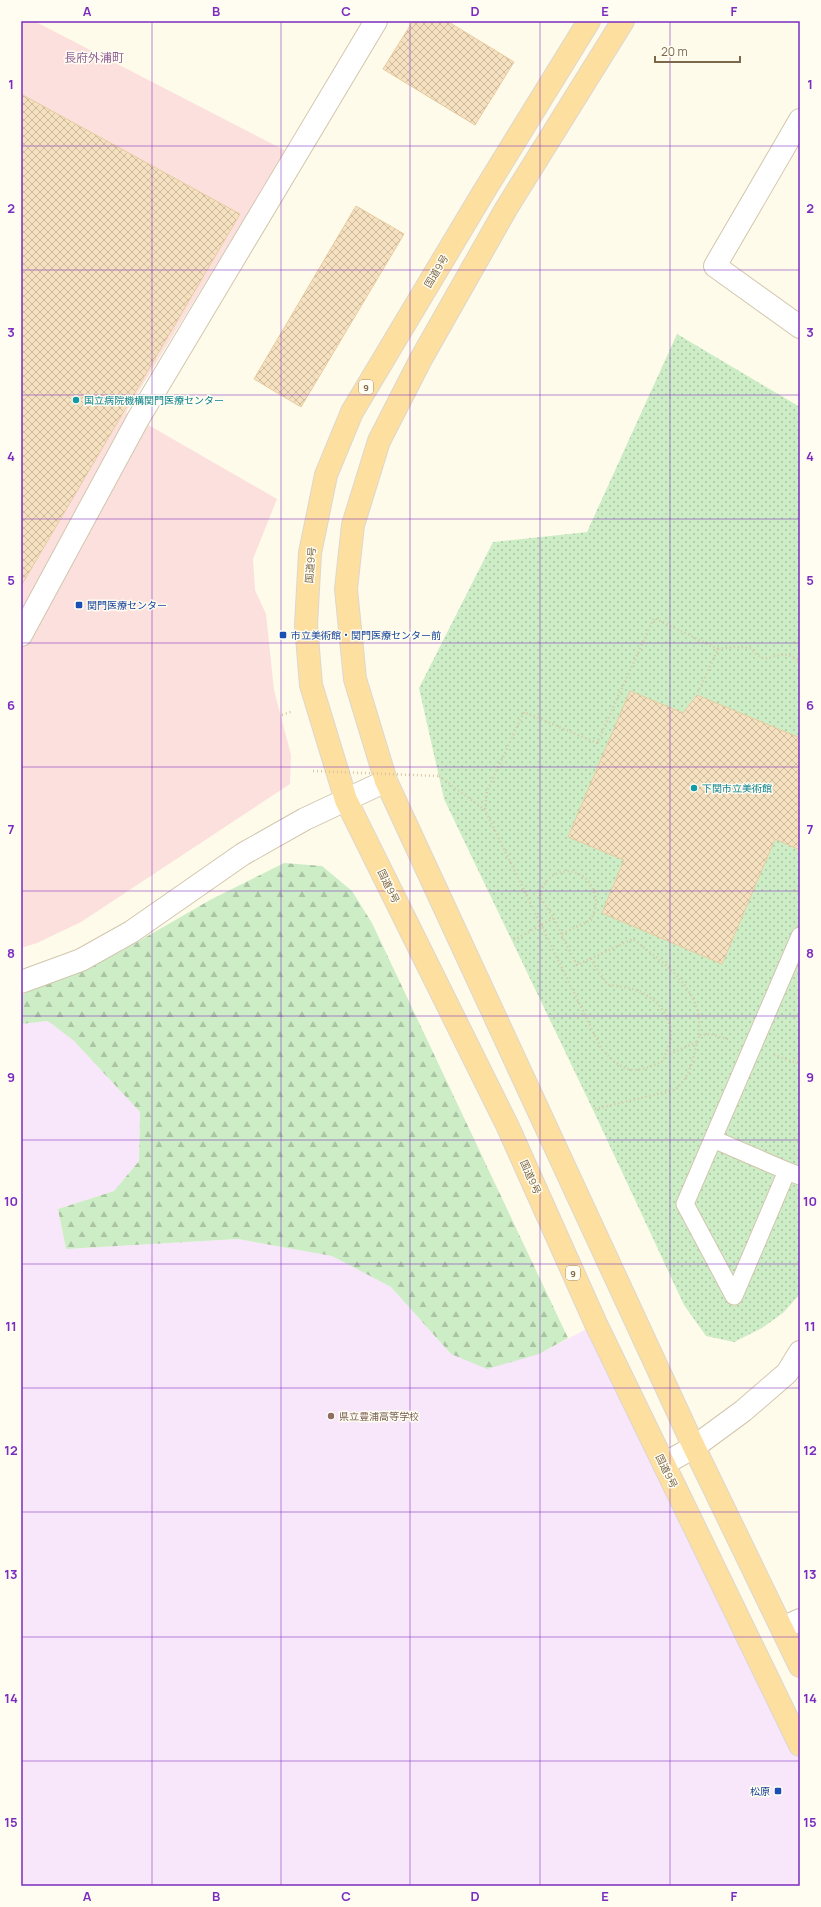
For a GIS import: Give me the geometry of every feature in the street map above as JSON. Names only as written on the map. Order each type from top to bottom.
[{"type":"highway","name":"国道9号","points":[[588,21],[352,412],[326,475],[310,553],[306,625],[311,685],[346,800],[508,1127],[596,1324],[800,1746]]},
{"type":"highway","points":[[623,21],[506,209],[421,359],[379,441],[353,525],[346,589],[356,679],[386,781],[694,1447],[791,1624],[800,1666]]},
{"type":"street","points":[[21,635],[138,419],[376,21]]},
{"type":"street","points":[[800,120],[715,266],[800,326]]},
{"type":"street","points":[[21,982],[81,960],[131,932],[243,854],[305,819],[386,781]]},
{"type":"street","points":[[664,1464],[694,1447],[743,1411],[787,1373],[800,1352]]},
{"type":"lane","points":[[713,1139],[793,1174],[734,1296],[685,1204],[752,1048],[799,940]]},
{"type":"path","points":[[485,810],[487,791],[524,712],[597,743],[654,618],[718,649],[733,647],[751,648],[757,656],[767,658],[788,655],[800,661]]},
{"type":"path","points":[[698,692],[718,649]]},
{"type":"path","points":[[313,771],[439,776],[485,810],[601,1048],[625,1070],[642,1069],[663,1061],[671,1038],[670,1025],[663,1009],[651,998],[635,989],[608,985],[598,972],[591,959]]},
{"type":"path","points":[[561,934],[591,920],[596,903],[592,884],[581,874],[566,871],[552,875],[542,888],[540,897],[554,918],[561,934],[577,965],[633,939],[685,984],[699,1015],[698,1042],[690,1068],[681,1086],[674,1090],[595,1109]]},
{"type":"path","points":[[514,940],[554,918]]},
{"type":"path","points":[[699,1035],[711,1034],[800,1064]]},
{"type":"path","points":[[670,1054],[698,1042]]},
{"type":"shaded area","points":[[21,21],[34,21],[286,151],[126,412],[277,499],[253,559],[255,590],[266,614],[274,690],[291,755],[290,784],[81,922],[37,943],[21,948]]},
{"type":"shaded area","name":"県立豊浦高等学校","points":[[48,1021],[74,1041],[140,1112],[139,1161],[114,1191],[58,1209],[66,1249],[238,1239],[332,1256],[391,1287],[451,1354],[539,1354],[596,1324],[800,1745],[800,1886],[21,1886],[21,1024]]},
{"type":"green space","name":"下関市立美術館","points":[[677,334],[800,407],[800,1294],[783,1313],[762,1328],[734,1342],[706,1336],[684,1305],[594,1112],[444,799],[419,688],[493,542],[587,532]]},
{"type":"green space","points":[[284,863],[322,866],[352,891],[372,923],[568,1338],[539,1354],[487,1369],[451,1354],[391,1287],[332,1256],[238,1239],[66,1249],[58,1209],[114,1191],[139,1161],[140,1112],[74,1041],[48,1021],[21,1024],[21,995],[120,952],[210,900]]},
{"type":"building","points":[[413,21],[447,21],[514,62],[475,125],[383,69]]},
{"type":"building","name":"国立病院機構関門医療センター","points":[[21,94],[240,214],[21,586]]},
{"type":"building","points":[[356,206],[404,234],[301,407],[254,379]]},
{"type":"building","name":"下関市立美術館","points":[[630,691],[683,713],[697,695],[800,738],[800,850],[775,839],[722,964],[602,913],[624,860],[568,837]]},
{"type":"place","name":"国立病院機構関門医療センター","points":[[76,400]]},
{"type":"place","name":"関門医療センター","points":[[79,605]]},
{"type":"place","name":"市立美術館・関門医療センター前","points":[[283,635]]},
{"type":"place","name":"下関市立美術館","points":[[694,788]]},
{"type":"place","name":"県立豊浦高等学校","points":[[331,1416]]},
{"type":"place","name":"松原","points":[[778,1791]]},
{"type":"district","name":"長府外浦町","points":[[94,57]]}]
